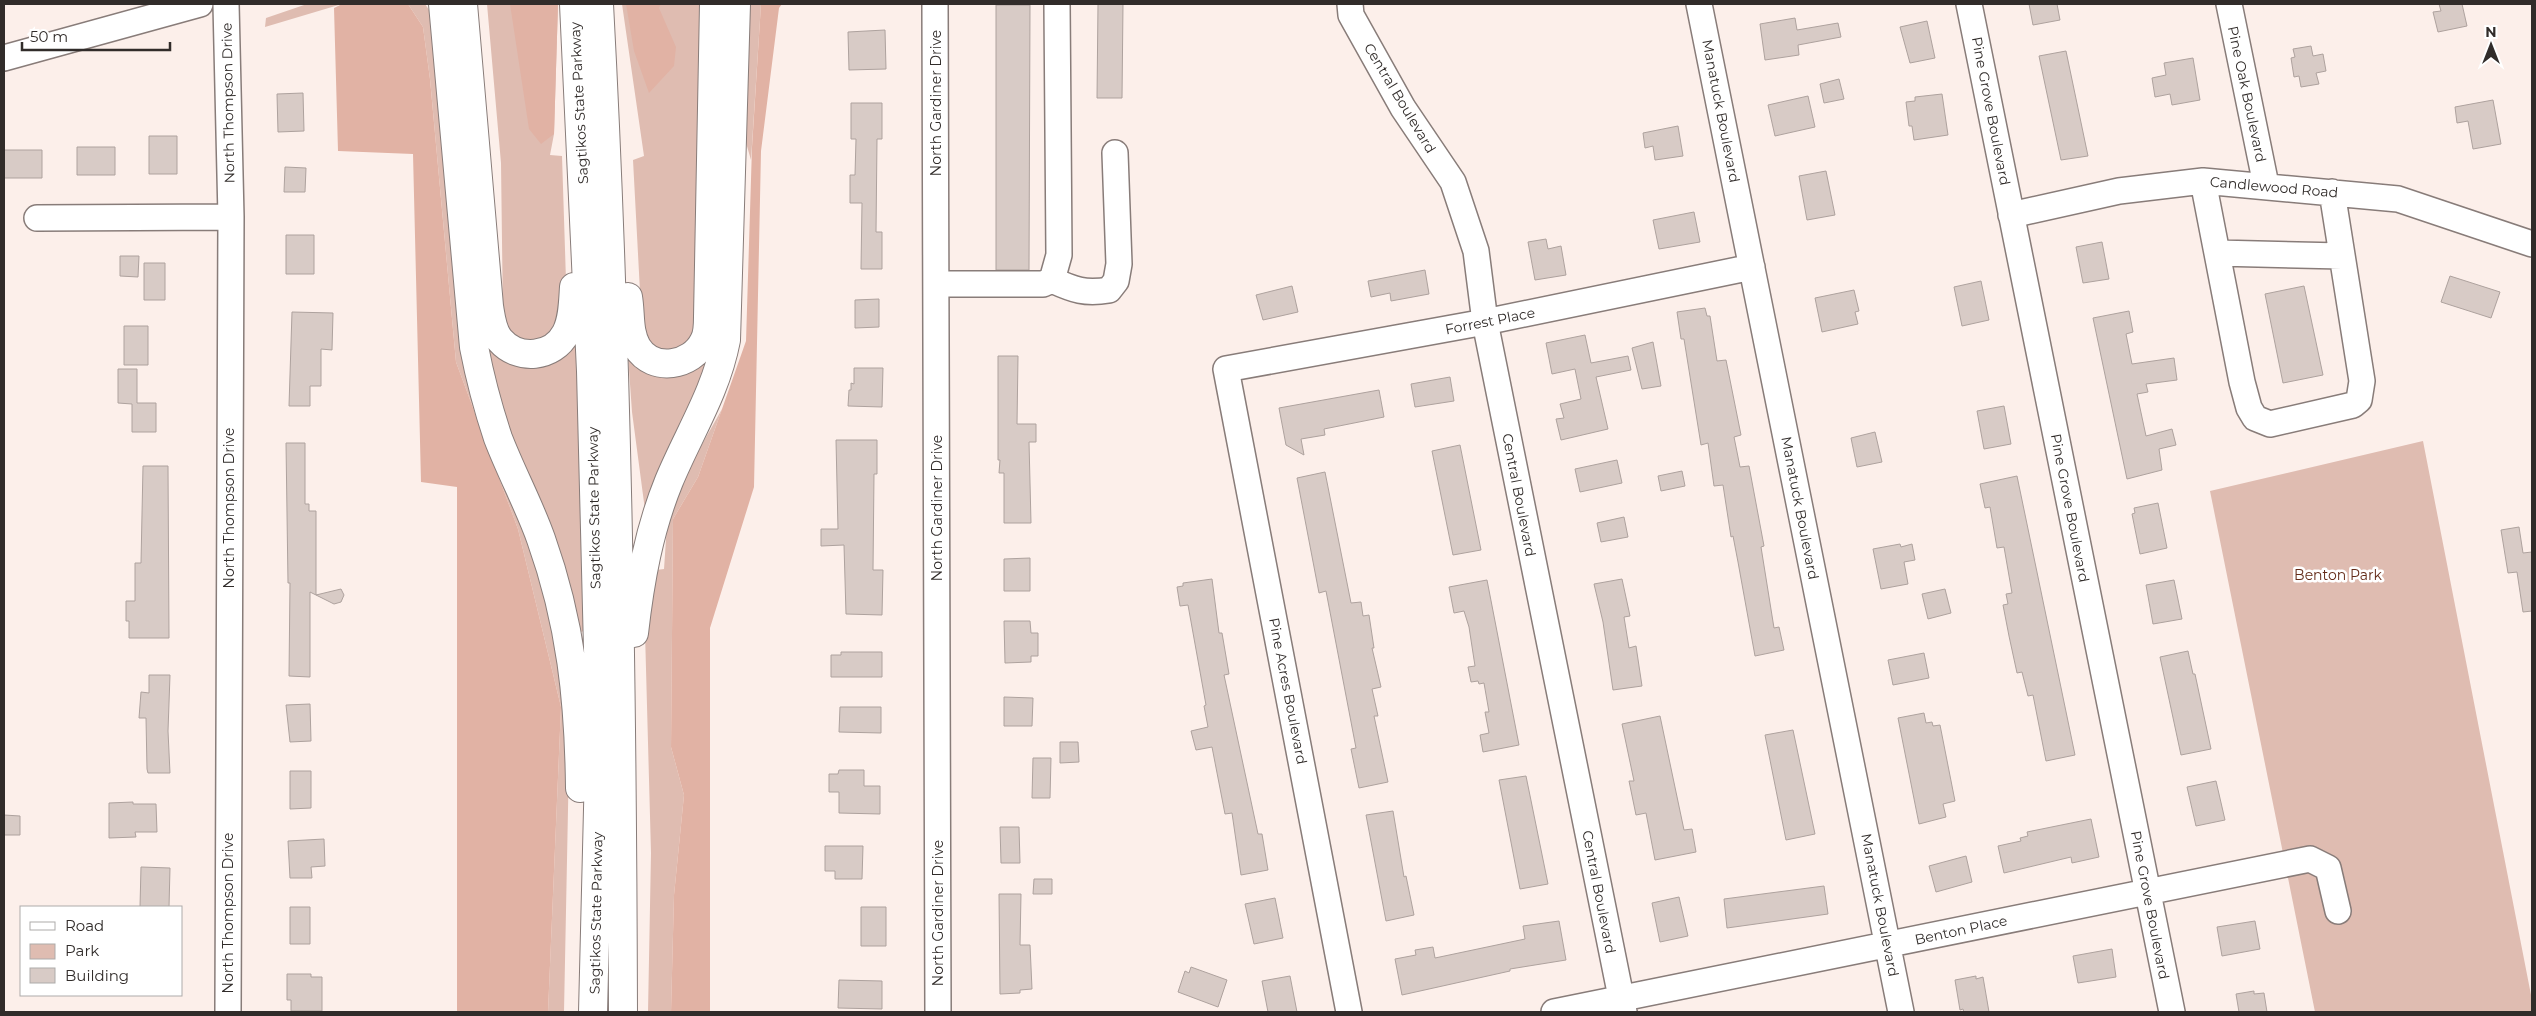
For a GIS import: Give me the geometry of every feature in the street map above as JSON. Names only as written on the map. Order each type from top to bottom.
[{"type":"highway","name":"Sagtikos State Parkway","points":[[574,4],[591,371],[600,728],[593,1012]]},
{"type":"highway","name":"Sagtikos State Parkway","points":[[599,4],[609,197],[623,733],[623,1012]]},
{"type":"highway","points":[[609,197],[629,302],[630,327],[637,347],[648,359],[656,362],[673,364],[689,359],[705,339],[708,318],[714,4]]},
{"type":"highway","points":[[623,733],[640,581],[651,532],[672,473],[712,392],[726,340],[736,4]]},
{"type":"highway","points":[[454,6],[489,306],[494,331],[499,339],[515,350],[534,354],[543,353],[552,349],[566,334],[572,313],[582,178]]},
{"type":"highway","points":[[454,6],[470,315],[480,377],[499,439],[540,537],[562,610],[579,710],[581,812],[595,952]]},
{"type":"street","points":[[4,58],[200,4]]},
{"type":"street","name":"North Thompson Drive","points":[[226,4],[231,217],[228,1012]]},
{"type":"street","name":"North Gardiner Drive","points":[[936,4],[938,1012]]},
{"type":"street","points":[[1052,280],[1059,255],[1057,4]]},
{"type":"street","name":"Central Boulevard","points":[[1350,4],[1351,16],[1403,108],[1453,182],[1476,251],[1485,322],[1622,1006]]},
{"type":"street","name":"Manatuck Boulevard","points":[[1699,4],[1901,1012]]},
{"type":"street","name":"Pine Grove Boulevard","points":[[1969,4],[2172,1012]]},
{"type":"street","name":"Pine Oak Boulevard","points":[[2229,4],[2266,185]]},
{"type":"street","points":[[1052,280],[1076,292],[1110,290],[1116,282],[1119,264],[1115,153]]},
{"type":"street","points":[[2203,181],[2242,382],[2249,408],[2255,418],[2270,424],[2353,404],[2359,400],[2362,381],[2332,192]]},
{"type":"street","name":"Candlewood Road","points":[[2011,215],[2120,191],[2203,181],[2266,185],[2398,199],[2532,244]]},
{"type":"street","points":[[36,218],[231,217]]},
{"type":"street","points":[[2217,253],[2342,256]]},
{"type":"street","name":"Forrest Place","points":[[1226,369],[1485,322],[1752,267]]},
{"type":"street","points":[[936,284],[1043,284],[1052,280]]},
{"type":"street","name":"Pine Acres Boulevard","points":[[1226,369],[1349,1012]]},
{"type":"street","name":"Benton Place","points":[[1554,1012],[1622,1006],[1888,944],[2310,859],[2328,868],[2338,911]]},
{"type":"green space","points":[[307,4],[342,4],[265,27],[266,18]]},
{"type":"green space","points":[[408,4],[425,4],[436,20],[463,343],[527,529],[548,605],[570,708],[564,1012],[548,1012],[561,707],[518,529],[456,362],[430,79],[423,27]]},
{"type":"green space","points":[[487,4],[558,4],[554,134],[550,155],[562,156],[567,312],[544,345],[513,338],[503,319],[501,163]]},
{"type":"green space","points":[[622,4],[703,4],[700,327],[693,347],[657,354],[642,329],[633,160],[644,156]]},
{"type":"green space","points":[[748,4],[761,4],[751,160],[740,122]]},
{"type":"green space","points":[[577,341],[584,631],[574,634],[481,343],[488,342],[512,363],[531,368],[548,364]]},
{"type":"green space","points":[[713,347],[647,525],[632,412],[628,356],[631,355],[644,371],[662,378],[679,376],[700,364]]},
{"type":"green space","points":[[722,409],[698,477],[673,519],[671,747],[684,795],[674,895],[671,1012],[648,1012],[651,853],[645,632],[656,570],[664,569],[667,525],[675,501],[692,462]]},
{"type":"green space","name":"Benton Park","points":[[2423,441],[2532,1000],[2532,1012],[2315,1012],[2210,491]]},
{"type":"shaded area","points":[[342,4],[408,4],[423,27],[430,79],[456,362],[518,529],[561,707],[548,1012],[457,1012],[457,487],[421,482],[413,154],[338,151],[334,8]]},
{"type":"shaded area","points":[[510,4],[558,4],[554,134],[541,144],[529,129]]},
{"type":"shaded area","points":[[626,4],[661,4],[659,8],[676,47],[674,66],[649,93],[634,51]]},
{"type":"shaded area","points":[[761,4],[782,4],[779,8],[761,151],[754,487],[710,628],[710,1012],[671,1012],[674,895],[684,795],[671,747],[673,519],[698,477],[746,341],[752,147]]},
{"type":"building","points":[[1098,4],[1123,4],[1122,98],[1097,98]]},
{"type":"building","points":[[2029,4],[2057,4],[2060,20],[2033,25]]},
{"type":"building","points":[[2439,4],[2462,4],[2467,26],[2438,32],[2433,12],[2441,11]]},
{"type":"building","points":[[996,5],[1030,5],[1029,270],[996,270]]},
{"type":"building","points":[[1795,18],[1797,30],[1838,23],[1841,37],[1798,45],[1799,55],[1765,60],[1760,24]]},
{"type":"building","points":[[1927,21],[1935,58],[1910,63],[1900,27]]},
{"type":"building","points":[[885,30],[886,69],[849,70],[848,32]]},
{"type":"building","points":[[2311,46],[2313,56],[2323,54],[2326,71],[2316,73],[2319,84],[2301,87],[2299,76],[2294,77],[2291,58],[2295,57],[2293,49]]},
{"type":"building","points":[[2066,51],[2088,156],[2061,160],[2039,56]]},
{"type":"building","points":[[2193,58],[2200,100],[2172,105],[2170,94],[2155,97],[2152,78],[2166,75],[2164,63]]},
{"type":"building","points":[[1839,79],[1844,99],[1824,103],[1820,84]]},
{"type":"building","points":[[303,93],[304,131],[278,132],[277,94]]},
{"type":"building","points":[[1942,94],[1948,135],[1914,140],[1912,126],[1909,126],[1906,102],[1915,101],[1915,97]]},
{"type":"building","points":[[1808,96],[1815,127],[1775,136],[1768,105]]},
{"type":"building","points":[[2493,100],[2501,144],[2473,149],[2468,121],[2457,123],[2455,107]]},
{"type":"building","points":[[851,103],[882,103],[882,139],[877,139],[876,232],[882,232],[882,269],[861,269],[862,203],[850,203],[850,175],[855,175],[856,139],[851,139]]},
{"type":"building","points":[[1678,126],[1683,156],[1655,160],[1653,146],[1645,148],[1643,133]]},
{"type":"building","points":[[149,136],[177,136],[177,174],[149,174]]},
{"type":"building","points":[[77,147],[115,147],[115,175],[77,175]]},
{"type":"building","points":[[4,150],[42,150],[42,178],[4,178]]},
{"type":"building","points":[[285,167],[306,168],[305,192],[284,192]]},
{"type":"building","points":[[1826,171],[1835,215],[1807,220],[1799,176]]},
{"type":"building","points":[[1694,212],[1700,242],[1659,249],[1653,220]]},
{"type":"building","points":[[286,235],[314,235],[314,274],[286,274]]},
{"type":"building","points":[[1546,239],[1548,249],[1561,246],[1566,275],[1535,280],[1528,242]]},
{"type":"building","points":[[2102,242],[2109,279],[2083,283],[2076,247]]},
{"type":"building","points":[[120,256],[139,256],[138,277],[120,276]]},
{"type":"building","points":[[144,263],[165,263],[165,300],[144,300]]},
{"type":"building","points":[[1425,270],[1429,294],[1391,301],[1390,293],[1371,297],[1368,281]]},
{"type":"building","points":[[2450,276],[2500,292],[2491,318],[2441,302]]},
{"type":"building","points":[[1981,281],[1989,320],[1962,326],[1954,287]]},
{"type":"building","points":[[1292,286],[1298,312],[1263,320],[1256,295]]},
{"type":"building","points":[[2304,286],[2323,375],[2283,383],[2265,294]]},
{"type":"building","points":[[1854,290],[1859,311],[1855,312],[1858,324],[1822,332],[1815,298]]},
{"type":"building","points":[[879,299],[879,327],[855,328],[855,300]]},
{"type":"building","points":[[1705,308],[1707,316],[1710,316],[1717,361],[1726,360],[1741,435],[1734,437],[1740,467],[1749,466],[1764,546],[1761,547],[1774,628],[1779,627],[1784,650],[1755,656],[1733,536],[1731,537],[1723,485],[1714,486],[1708,443],[1701,445],[1684,339],[1681,339],[1677,312]]},
{"type":"building","points":[[2129,311],[2133,332],[2126,334],[2132,364],[2174,358],[2177,380],[2146,384],[2148,392],[2137,394],[2146,436],[2172,429],[2176,445],[2159,449],[2162,470],[2127,479],[2093,318]]},
{"type":"building","points":[[292,312],[333,313],[332,350],[321,349],[321,386],[310,386],[310,406],[289,406]]},
{"type":"building","points":[[124,326],[148,326],[148,365],[124,365]]},
{"type":"building","points":[[1585,335],[1591,363],[1628,356],[1631,370],[1596,377],[1608,429],[1561,440],[1556,419],[1564,418],[1560,404],[1581,399],[1575,369],[1552,374],[1546,343]]},
{"type":"building","points":[[1653,342],[1661,386],[1642,389],[1632,348]]},
{"type":"building","points":[[998,356],[1018,356],[1017,424],[1036,424],[1036,442],[1029,442],[1031,523],[1004,523],[1004,473],[999,473],[1000,460],[998,460]]},
{"type":"building","points":[[854,368],[883,368],[882,407],[848,406],[849,390],[851,390],[851,383],[854,384]]},
{"type":"building","points":[[118,369],[137,369],[137,403],[156,403],[156,432],[132,432],[132,404],[118,403]]},
{"type":"building","points":[[1450,377],[1454,401],[1415,407],[1411,384]]},
{"type":"building","points":[[1379,390],[1384,417],[1324,429],[1325,435],[1301,439],[1304,455],[1286,445],[1279,408]]},
{"type":"building","points":[[2004,406],[2011,444],[1984,449],[1977,411]]},
{"type":"building","points":[[1875,432],[1882,462],[1857,467],[1851,438]]},
{"type":"building","points":[[836,440],[877,440],[877,474],[874,474],[873,570],[883,570],[882,615],[846,614],[844,545],[821,546],[821,529],[838,529]]},
{"type":"building","points":[[286,443],[305,443],[305,504],[309,504],[309,511],[316,511],[316,595],[310,592],[310,677],[289,676],[290,583],[288,583]]},
{"type":"building","points":[[1460,445],[1481,550],[1453,555],[1432,451]]},
{"type":"building","points":[[1617,460],[1622,483],[1580,492],[1575,469]]},
{"type":"building","points":[[143,466],[168,466],[169,638],[129,638],[129,621],[126,621],[126,601],[135,601],[135,563],[141,563]]},
{"type":"building","points":[[1682,471],[1685,486],[1661,491],[1658,476]]},
{"type":"building","points":[[1325,472],[1351,603],[1361,602],[1363,616],[1369,615],[1374,648],[1372,648],[1381,687],[1372,689],[1378,716],[1374,716],[1388,782],[1359,788],[1351,749],[1356,748],[1326,591],[1319,593],[1297,478]]},
{"type":"building","points":[[2017,476],[2075,755],[2046,761],[2033,695],[2028,696],[2022,672],[2017,673],[2009,636],[2003,605],[2008,604],[2006,594],[2012,593],[2004,547],[1997,548],[1990,507],[1985,508],[1980,484]]},
{"type":"building","points":[[2158,503],[2167,548],[2140,554],[2132,514],[2135,513],[2134,508]]},
{"type":"building","points":[[1624,517],[1628,537],[1601,542],[1597,523]]},
{"type":"building","points":[[2519,527],[2523,553],[2532,552],[2532,611],[2523,612],[2517,572],[2508,573],[2501,530]]},
{"type":"building","points":[[1900,544],[1901,547],[1912,544],[1915,560],[1904,562],[1908,584],[1881,589],[1873,549]]},
{"type":"building","points":[[1030,558],[1030,591],[1004,591],[1004,559]]},
{"type":"building","points":[[1212,579],[1219,633],[1222,633],[1229,674],[1224,675],[1258,834],[1262,834],[1268,870],[1241,875],[1232,813],[1225,814],[1212,747],[1196,750],[1191,731],[1208,727],[1204,706],[1206,705],[1188,605],[1180,606],[1177,587],[1183,586],[1183,583]]},
{"type":"building","points":[[1622,579],[1630,616],[1624,617],[1629,648],[1636,646],[1642,686],[1613,690],[1603,622],[1594,584]]},
{"type":"building","points":[[1487,580],[1519,745],[1483,752],[1480,735],[1489,733],[1485,712],[1489,712],[1484,683],[1479,684],[1478,681],[1471,682],[1468,667],[1475,666],[1469,627],[1464,611],[1454,613],[1449,587]]},
{"type":"building","points":[[2174,580],[2182,619],[2153,624],[2146,585]]},
{"type":"building","points":[[341,589],[344,595],[341,602],[334,604],[316,595]]},
{"type":"building","points":[[1945,589],[1951,613],[1928,619],[1922,594]]},
{"type":"building","points":[[1004,621],[1030,621],[1031,633],[1038,633],[1038,656],[1031,656],[1031,662],[1005,663]]},
{"type":"building","points":[[2188,651],[2193,674],[2195,674],[2211,749],[2181,755],[2160,657]]},
{"type":"building","points":[[841,652],[882,652],[882,677],[831,677],[831,655],[841,655]]},
{"type":"building","points":[[1924,653],[1929,678],[1893,685],[1888,660]]},
{"type":"building","points":[[149,675],[170,675],[168,731],[170,773],[148,773],[147,769],[146,718],[139,718],[141,692],[149,693]]},
{"type":"building","points":[[1004,697],[1033,698],[1032,726],[1004,726]]},
{"type":"building","points":[[310,704],[311,741],[290,742],[286,705]]},
{"type":"building","points":[[840,707],[881,707],[881,733],[839,732]]},
{"type":"building","points":[[1924,713],[1926,723],[1932,722],[1933,726],[1940,725],[1955,801],[1943,804],[1946,817],[1919,824],[1898,718]]},
{"type":"building","points":[[1660,716],[1684,830],[1692,829],[1696,852],[1655,860],[1646,813],[1636,815],[1629,781],[1634,781],[1622,724]]},
{"type":"building","points":[[1793,730],[1815,834],[1786,840],[1765,735]]},
{"type":"building","points":[[1060,742],[1078,742],[1079,762],[1060,763]]},
{"type":"building","points":[[1033,758],[1051,758],[1050,798],[1032,798]]},
{"type":"building","points":[[839,770],[864,770],[864,786],[880,786],[880,814],[839,813],[839,792],[829,792],[829,774],[838,774]]},
{"type":"building","points":[[290,771],[311,771],[311,808],[290,809]]},
{"type":"building","points":[[1526,776],[1548,884],[1520,889],[1499,780]]},
{"type":"building","points":[[2216,781],[2225,820],[2196,826],[2187,787]]},
{"type":"building","points":[[133,802],[133,804],[156,804],[157,832],[135,832],[136,837],[109,838],[109,803]]},
{"type":"building","points":[[1393,811],[1404,877],[1406,876],[1414,915],[1386,921],[1366,815]]},
{"type":"building","points":[[4,815],[20,816],[20,835],[4,835]]},
{"type":"building","points":[[2091,819],[2099,857],[2072,863],[2071,857],[2004,873],[1998,846],[2021,841],[2020,838],[2028,836],[2027,832]]},
{"type":"building","points":[[1000,827],[1019,827],[1020,863],[1001,863]]},
{"type":"building","points":[[324,839],[325,866],[311,867],[312,878],[290,878],[288,841]]},
{"type":"building","points":[[825,846],[863,846],[862,879],[835,879],[835,871],[825,871]]},
{"type":"building","points":[[1966,856],[1972,882],[1936,892],[1929,866]]},
{"type":"building","points":[[141,867],[170,868],[169,906],[140,906]]},
{"type":"building","points":[[1034,879],[1052,879],[1052,894],[1033,894]]},
{"type":"building","points":[[1824,886],[1828,914],[1727,928],[1724,899]]},
{"type":"building","points":[[999,894],[1021,894],[1020,945],[1030,945],[1032,989],[1020,990],[1020,993],[1000,994]]},
{"type":"building","points":[[1679,897],[1688,936],[1660,942],[1652,903]]},
{"type":"building","points":[[1275,898],[1283,938],[1254,944],[1245,904]]},
{"type":"building","points":[[290,907],[310,907],[310,944],[290,944]]},
{"type":"building","points":[[861,907],[886,907],[886,946],[861,946]]},
{"type":"building","points":[[1559,921],[1566,960],[1510,969],[1510,971],[1402,995],[1395,959],[1416,955],[1415,950],[1433,947],[1435,958],[1525,939],[1523,926]]},
{"type":"building","points":[[2255,921],[2260,949],[2222,956],[2217,927]]},
{"type":"building","points":[[2112,949],[2116,977],[2078,983],[2073,956]]},
{"type":"building","points":[[1191,967],[1227,980],[1218,1007],[1178,992],[1185,971],[1189,973]]},
{"type":"building","points":[[287,974],[311,974],[311,977],[322,977],[322,1011],[291,1011],[291,1000],[287,1000]]},
{"type":"building","points":[[1290,976],[1297,1012],[1268,1012],[1262,981]]},
{"type":"building","points":[[1976,976],[1976,979],[1983,977],[1989,1012],[1964,1012],[1963,1009],[1960,1010],[1955,980]]},
{"type":"building","points":[[839,980],[882,981],[882,1009],[838,1008]]},
{"type":"building","points":[[2254,991],[2254,994],[2264,993],[2267,1012],[2239,1012],[2236,994]]}]
